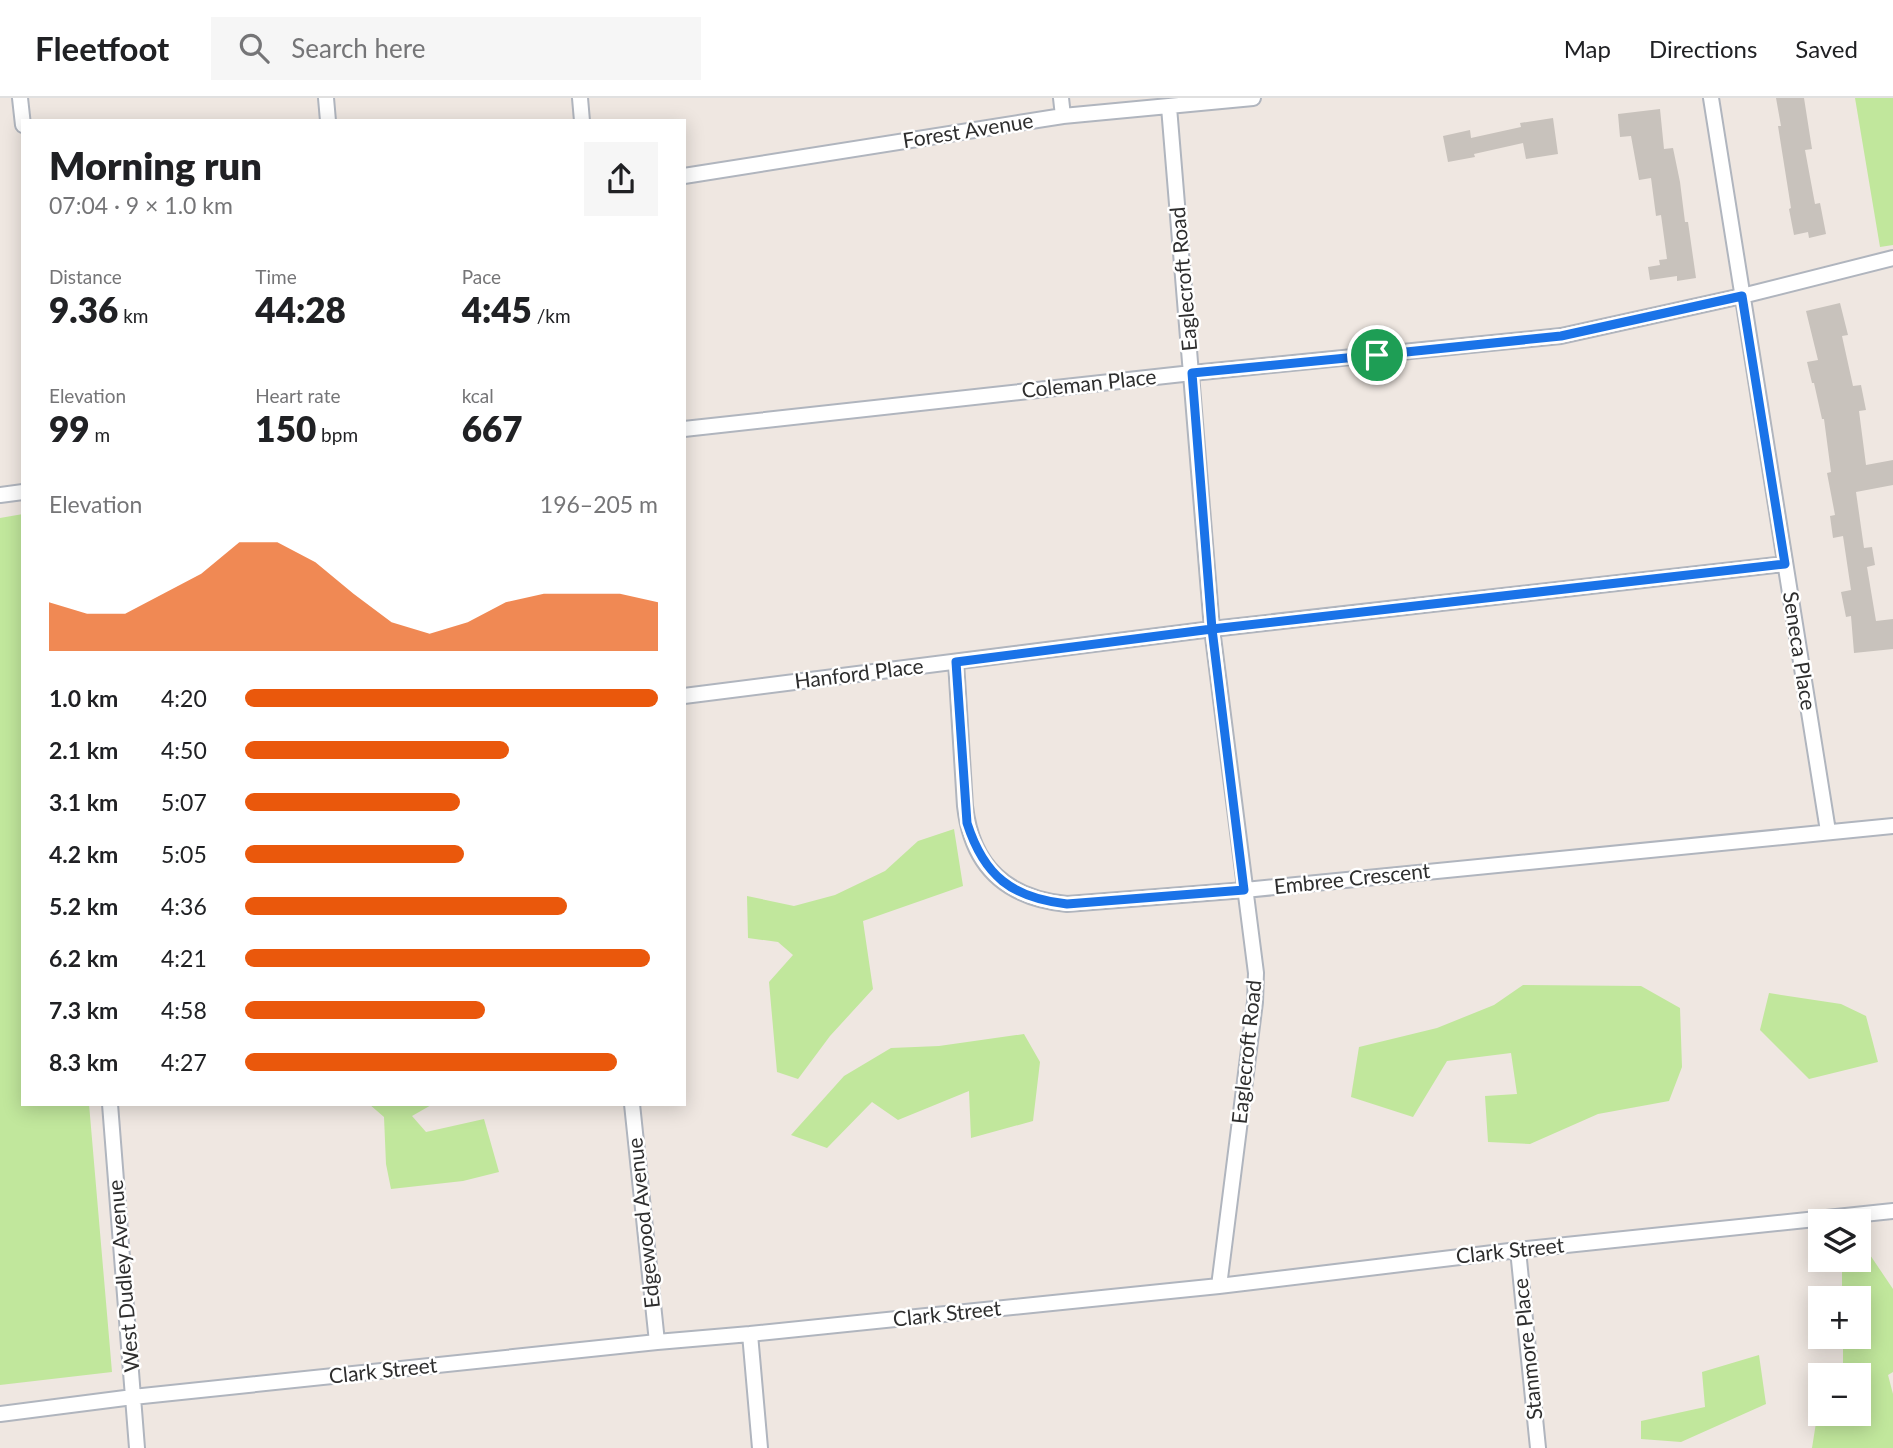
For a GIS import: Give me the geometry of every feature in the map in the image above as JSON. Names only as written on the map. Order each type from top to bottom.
[{"type":"street","points":[[20,98],[22,119]]},
{"type":"street","points":[[326,98],[328,119]]},
{"type":"street","points":[[580,98],[582,119]]},
{"type":"street","points":[[1061,98],[1063,116]]},
{"type":"street","name":"Forest Avenue","points":[[686,176],[1063,116],[1253,98]]},
{"type":"street","name":"Seneca Place","points":[[1711,98],[1828,831]]},
{"type":"street","name":"Eaglecroft Road","points":[[1169,107],[1212,629],[1256,973],[1255,1002],[1219,1286]]},
{"type":"street","name":"Coleman Place","points":[[686,429],[1192,373],[1561,336],[1742,296],[1893,258]]},
{"type":"street","points":[[0,495],[21,492]]},
{"type":"street","name":"Hanford Place","points":[[686,696],[1212,629],[1785,564]]},
{"type":"street","name":"Embree Crescent","points":[[956,662],[967,823],[974,843],[984,862],[1007,884],[1026,895],[1046,901],[1067,904],[1244,890],[1893,826]]},
{"type":"street","name":"West Dudley Avenue","points":[[110,1106],[137,1448]]},
{"type":"street","name":"Edgewood Avenue","points":[[632,1106],[657,1342]]},
{"type":"street","name":"Clark Street","points":[[0,1414],[133,1397],[1219,1286],[1518,1250],[1893,1211]]},
{"type":"street","name":"Stanmore Place","points":[[1518,1250],[1538,1448]]},
{"type":"street","points":[[750,1334],[760,1448]]},
{"type":"green space","points":[[1855,98],[1893,98],[1893,245],[1880,247]]},
{"type":"green space","points":[[21,514],[21,1106],[89,1106],[112,1372],[0,1385],[0,518]]},
{"type":"green space","points":[[954,829],[963,886],[863,921],[873,989],[830,1036],[798,1079],[777,1072],[769,982],[793,955],[778,942],[748,938],[747,896],[794,906],[835,895],[885,871],[918,841]]},
{"type":"green space","points":[[1523,985],[1641,986],[1680,1008],[1682,1067],[1669,1101],[1598,1114],[1530,1144],[1488,1142],[1485,1096],[1517,1094],[1511,1053],[1447,1061],[1413,1117],[1351,1097],[1359,1047],[1437,1028],[1494,1005]]},
{"type":"green space","points":[[1769,993],[1841,1004],[1866,1016],[1878,1062],[1809,1079],[1760,1030]]},
{"type":"green space","points":[[1024,1034],[1040,1062],[1033,1121],[971,1138],[969,1091],[898,1120],[872,1102],[827,1148],[791,1135],[844,1076],[891,1048],[939,1046]]},
{"type":"green space","points":[[371,1106],[430,1106],[412,1116],[426,1132],[484,1119],[499,1172],[463,1181],[391,1189],[386,1164],[384,1117]]},
{"type":"green space","points":[[1871,1256],[1893,1289],[1893,1372],[1888,1375],[1893,1394],[1893,1448],[1812,1448],[1815,1426],[1871,1426],[1871,1363],[1843,1363],[1843,1349],[1871,1349],[1871,1286],[1842,1286],[1842,1272],[1871,1272]]},
{"type":"green space","points":[[1759,1355],[1766,1404],[1681,1442],[1641,1439],[1641,1421],[1705,1407],[1702,1372]]},
{"type":"building","points":[[1776,98],[1804,98],[1812,149],[1805,150],[1815,204],[1820,203],[1826,234],[1809,238],[1808,232],[1794,235]]},
{"type":"building","points":[[1660,109],[1664,149],[1673,148],[1696,278],[1677,281],[1677,276],[1650,280],[1648,267],[1660,265],[1659,260],[1667,259],[1661,215],[1656,216],[1651,178],[1639,180],[1631,136],[1620,137],[1618,114]]},
{"type":"building","points":[[1553,118],[1558,154],[1526,159],[1523,143],[1448,162],[1443,136],[1470,130],[1471,138],[1521,127],[1520,123]]},
{"type":"building","points":[[1840,303],[1848,335],[1842,336],[1853,386],[1861,385],[1866,410],[1859,411],[1866,465],[1893,460],[1893,485],[1856,492],[1864,548],[1872,547],[1875,565],[1867,567],[1876,621],[1893,619],[1893,649],[1854,653],[1851,616],[1846,617],[1841,592],[1851,590],[1843,536],[1833,538],[1830,516],[1835,515],[1827,473],[1831,472],[1824,419],[1807,362],[1818,360],[1806,311]]},
{"type":"route","points":[[1377,355],[1192,373],[1212,629],[956,662],[967,823],[984,862],[1007,884],[1026,895],[1067,904],[1244,890],[1212,629],[1785,564],[1742,296],[1561,336],[1377,355]]}]
